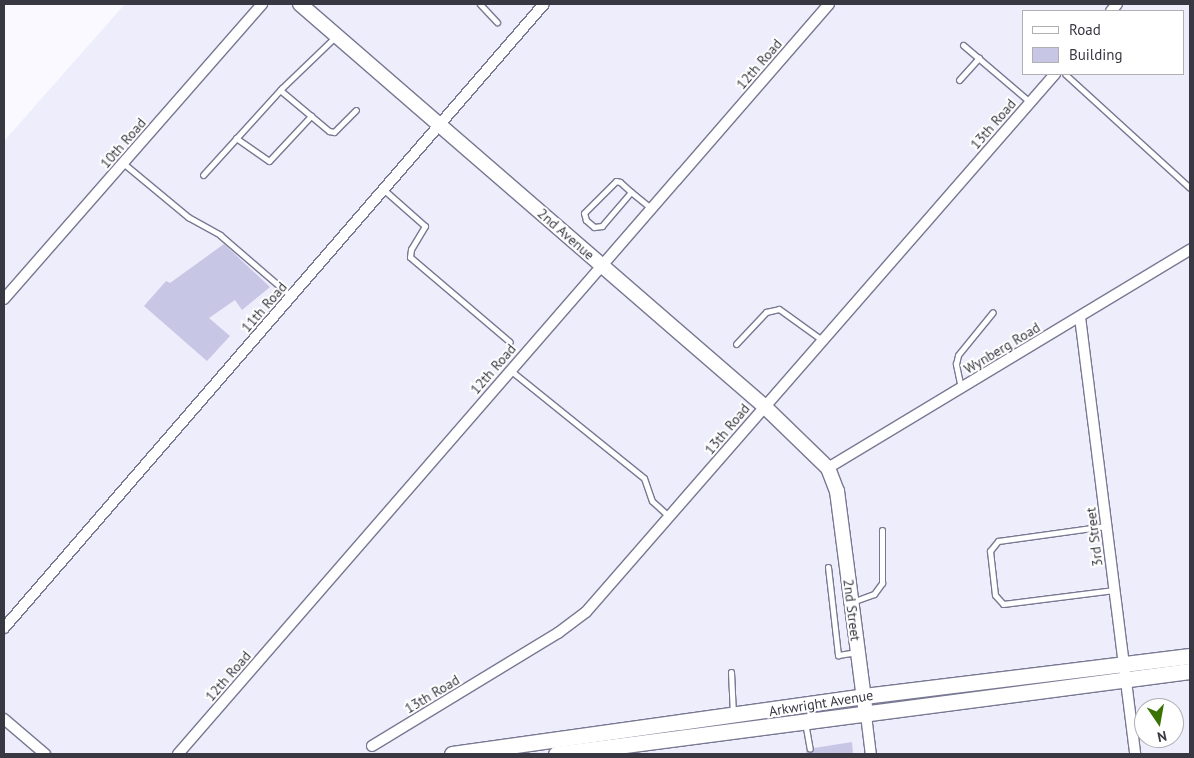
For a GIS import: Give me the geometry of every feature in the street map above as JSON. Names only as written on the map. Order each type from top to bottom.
[{"type":"main road","name":"Arkwright Avenue","points":[[556,754],[606,746],[866,714],[1123,671],[1190,656]]},
{"type":"main road","name":"Arkwright Avenue","points":[[452,754],[606,746],[733,717],[864,696],[1123,671],[1190,671]]},
{"type":"street","name":"10th Road","points":[[4,299],[262,4]]},
{"type":"street","name":"2nd Avenue","points":[[300,4],[764,406],[828,468]]},
{"type":"street","name":"12th Road","points":[[178,754],[829,4]]},
{"type":"street","name":"11th Road","points":[[4,628],[440,124],[539,6]]},
{"type":"street","name":"13th Road","points":[[372,746],[572,623],[670,518],[764,406],[1054,75]]},
{"type":"street","name":"Wynberg Road","points":[[828,468],[1080,318],[1190,250]]},
{"type":"street","name":"3rd Street","points":[[1080,318],[1107,526],[1123,671],[1135,754]]},
{"type":"street","name":"2nd Street","points":[[828,468],[836,491],[871,754]]},
{"type":"street","points":[[4,719],[45,754]]},
{"type":"lane","points":[[480,4],[497,22]]},
{"type":"lane","points":[[203,175],[280,90],[337,35]]},
{"type":"lane","points":[[964,45],[1030,102]]},
{"type":"lane","points":[[959,80],[979,58]]},
{"type":"lane","points":[[1066,75],[1190,188]]},
{"type":"lane","points":[[280,90],[334,132],[356,110]]},
{"type":"lane","points":[[236,138],[269,161],[311,116]]},
{"type":"lane","points":[[123,163],[188,217],[220,235],[291,296]]},
{"type":"lane","points":[[631,192],[598,228],[584,216],[611,183],[620,182],[651,208]]},
{"type":"lane","points":[[383,189],[425,226],[410,249],[410,257],[510,342]]},
{"type":"lane","points":[[736,344],[766,312],[779,309],[822,340]]},
{"type":"lane","points":[[961,388],[956,364],[958,355],[993,312]]},
{"type":"lane","points":[[510,370],[644,478],[646,491],[652,501],[670,518]]},
{"type":"lane","points":[[1107,526],[998,541],[990,551],[995,595],[1003,604],[1114,590]]},
{"type":"lane","points":[[852,602],[874,594],[882,583],[882,530]]},
{"type":"lane","points":[[828,567],[838,655],[858,652]]},
{"type":"lane","points":[[731,672],[733,717]]},
{"type":"lane","points":[[805,722],[810,749]]},
{"type":"shaded area","points":[[125,4],[1190,4],[1190,754],[4,754],[4,141]]},
{"type":"building","points":[[224,244],[270,287],[242,310],[235,300],[209,318],[230,336],[207,361],[144,306],[166,281],[170,283]]},
{"type":"building","points":[[852,742],[853,754],[806,754],[806,750],[810,753],[814,748]]}]
